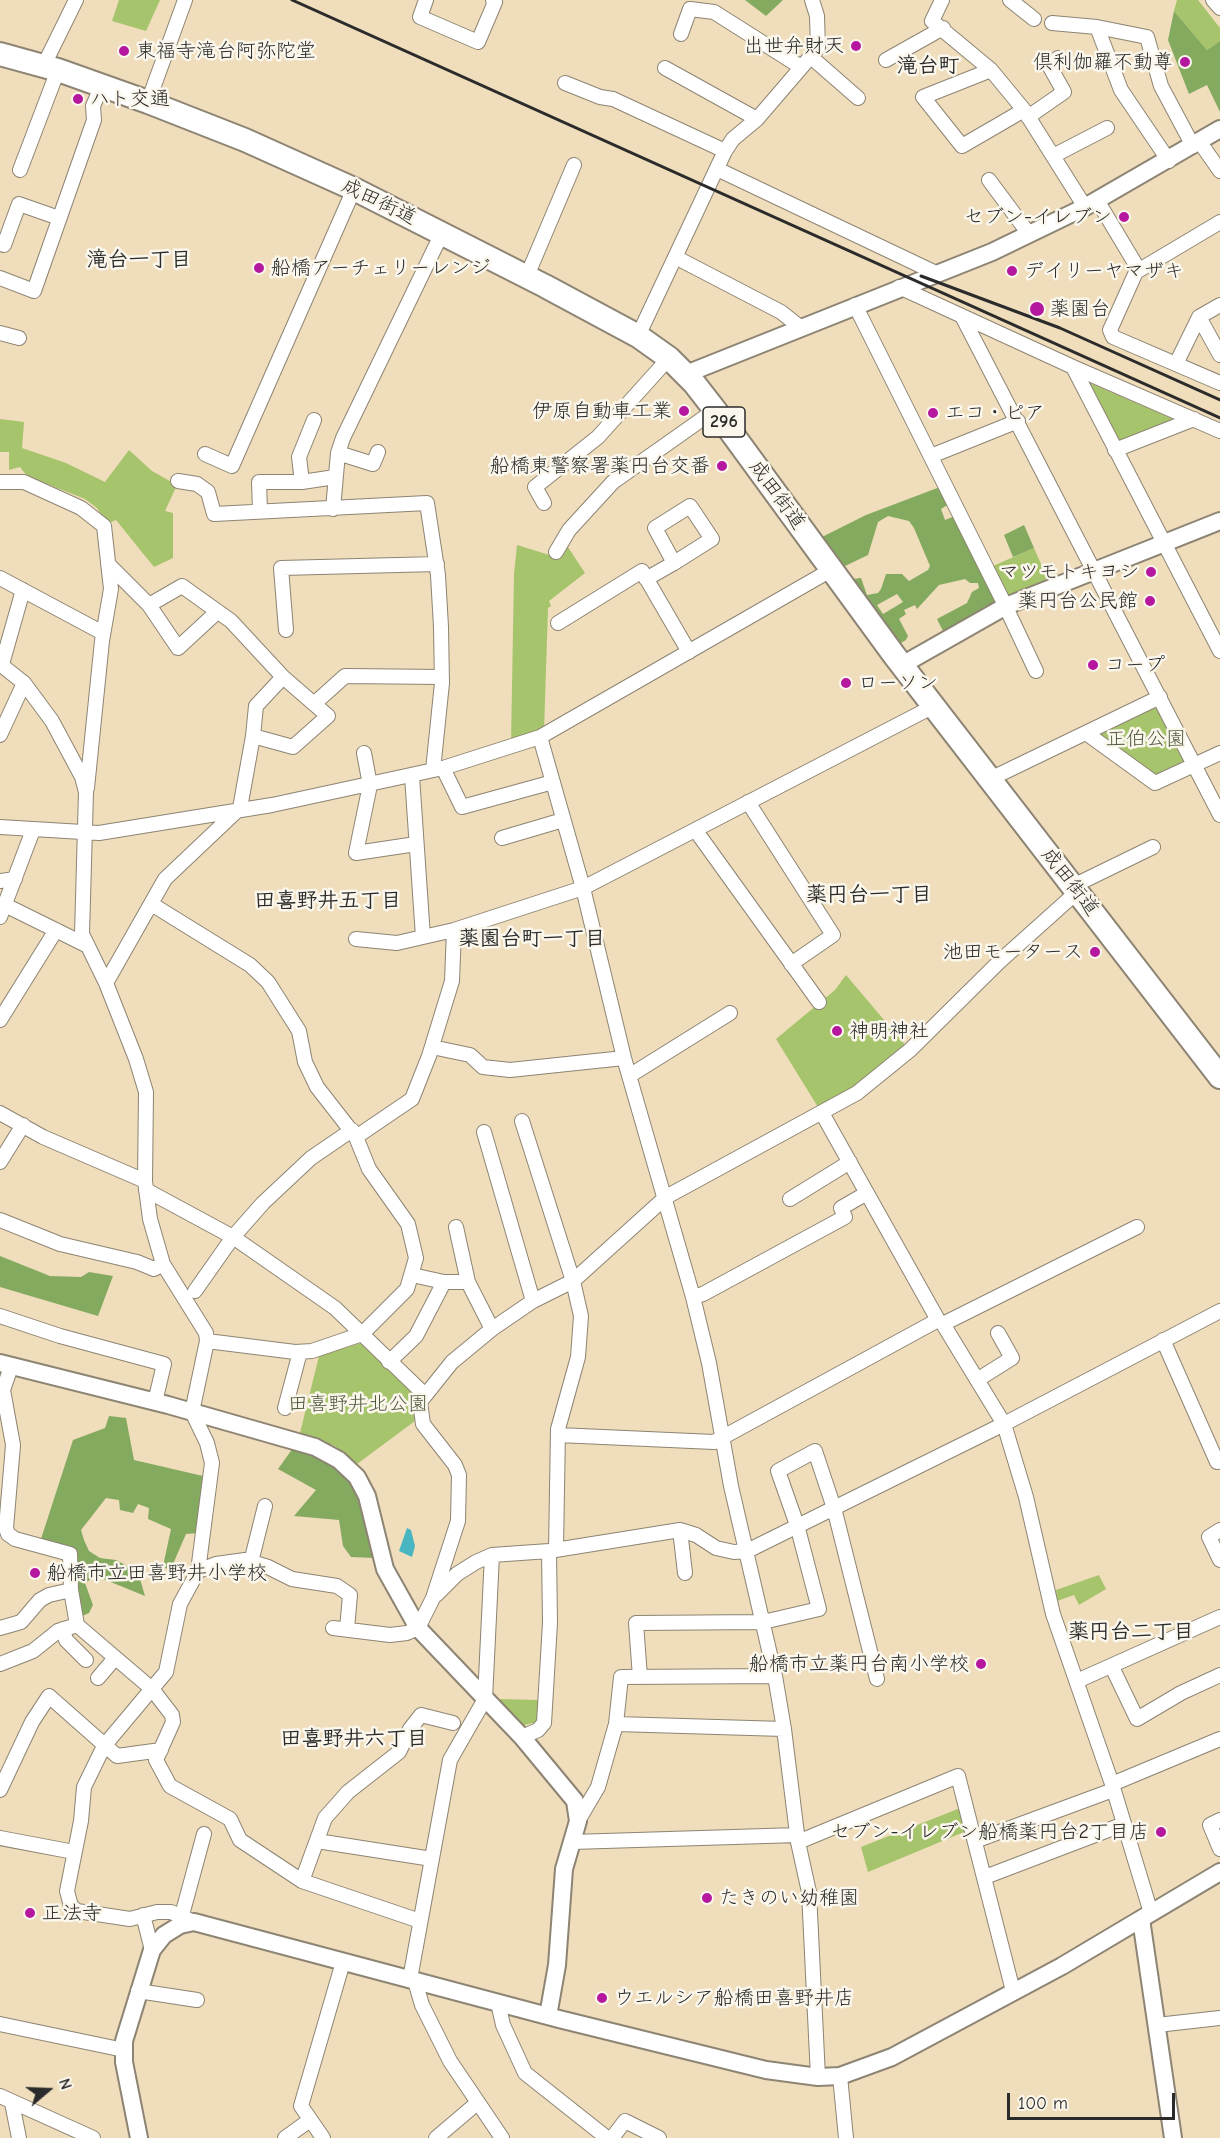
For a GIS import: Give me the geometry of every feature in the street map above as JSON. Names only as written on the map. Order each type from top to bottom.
[{"type":"highway","name":"成田街道","points":[[0,54],[51,68],[148,102],[245,140],[354,189],[527,276],[638,336],[669,358],[686,374],[715,410],[902,665],[1220,1077]]},
{"type":"street","points":[[20,170],[51,68],[76,0]]},
{"type":"street","points":[[148,102],[185,0]]},
{"type":"street","points":[[426,0],[420,17],[478,42],[495,2],[493,0]]},
{"type":"street","points":[[638,336],[677,258],[725,151],[733,139],[757,119],[818,48],[817,16],[812,0]]},
{"type":"street","points":[[817,16],[826,0]]},
{"type":"street","points":[[942,0],[932,21],[991,70],[1026,113],[1053,156],[1091,203],[1139,270]]},
{"type":"street","points":[[1010,0],[1034,19]]},
{"type":"street","points":[[1213,0],[1220,8]]},
{"type":"street","points":[[681,34],[690,9],[714,12],[806,62],[858,98]]},
{"type":"street","points":[[1052,23],[1097,27],[1147,37],[1156,76],[1196,143],[1220,171]]},
{"type":"street","points":[[1097,27],[1120,90],[1169,160]]},
{"type":"street","points":[[886,60],[943,28]]},
{"type":"street","points":[[991,70],[923,97],[963,146],[1064,92],[1050,67],[1058,58]]},
{"type":"street","points":[[665,68],[757,119]]},
{"type":"street","points":[[565,82],[600,97],[613,99],[725,151]]},
{"type":"street","points":[[0,278],[34,291],[94,120],[93,106],[102,85]]},
{"type":"street","points":[[1053,156],[1107,128]]},
{"type":"street","points":[[686,374],[899,287],[992,252],[1091,203],[1220,129]]},
{"type":"street","points":[[527,276],[574,165]]},
{"type":"street","points":[[717,170],[936,273]]},
{"type":"street","points":[[989,180],[1029,234]]},
{"type":"street","points":[[205,454],[232,466],[354,189]]},
{"type":"street","points":[[0,243],[4,245],[19,204],[59,218]]},
{"type":"street","points":[[1220,222],[1139,270],[1110,330],[1111,334],[1220,383]]},
{"type":"street","points":[[333,509],[338,453],[343,438],[442,233]]},
{"type":"street","points":[[677,258],[782,312],[800,327]]},
{"type":"street","points":[[899,287],[1073,368],[1220,431]]},
{"type":"street","points":[[855,305],[1006,606],[1036,671]]},
{"type":"street","points":[[1176,364],[1199,317],[1220,305]]},
{"type":"street","points":[[1199,317],[1220,355]]},
{"type":"street","points":[[963,318],[1220,815]]},
{"type":"street","points":[[0,333],[19,338]]},
{"type":"street","points":[[544,503],[535,487],[598,437],[669,358]]},
{"type":"street","points":[[1073,368],[1220,651]]},
{"type":"street","points":[[556,552],[569,530],[613,482],[715,410]]},
{"type":"street","points":[[1115,450],[1194,418]]},
{"type":"street","points":[[302,482],[299,457],[314,420]]},
{"type":"street","points":[[931,456],[1018,422]]},
{"type":"street","points":[[338,453],[373,464],[378,452]]},
{"type":"street","points":[[260,511],[259,482],[302,482],[335,477]]},
{"type":"street","points":[[178,481],[197,484],[208,492],[213,514],[427,503],[437,564],[442,676],[438,769],[462,807],[553,782]]},
{"type":"street","points":[[0,482],[24,482],[81,508],[104,526],[111,589],[103,633],[86,792],[81,934],[106,983],[136,1059],[146,1092],[146,1185],[150,1219],[164,1264],[206,1333],[207,1341],[192,1412],[207,1443],[212,1463],[198,1571],[180,1604],[166,1672],[104,1746],[84,1787],[81,1821],[67,1891],[71,1906],[77,1911],[130,1919],[157,1912],[188,1919],[548,2016],[766,2070],[818,2077],[840,2076],[892,2057],[1062,1966],[1220,1872]]},
{"type":"street","points":[[902,665],[1006,606],[1220,522]]},
{"type":"street","points":[[646,579],[674,563]]},
{"type":"street","points":[[108,564],[150,605],[178,648],[217,612]]},
{"type":"street","points":[[286,630],[281,568],[437,564]]},
{"type":"street","points":[[0,827],[99,833],[240,808],[272,805],[438,769],[540,737],[831,570]]},
{"type":"street","points":[[558,624],[642,571],[689,652]]},
{"type":"street","points":[[0,578],[103,633]]},
{"type":"street","points":[[150,605],[182,586],[231,621],[283,677],[328,716],[293,747],[253,736]]},
{"type":"street","points":[[22,590],[1,664],[24,683],[52,721],[82,777],[86,792]]},
{"type":"street","points":[[315,703],[345,676],[442,676]]},
{"type":"street","points":[[106,983],[153,905],[165,879],[240,808],[256,706],[283,677]]},
{"type":"street","points":[[0,733],[24,683]]},
{"type":"street","points":[[990,779],[1160,697]]},
{"type":"street","points":[[356,939],[397,943],[454,930],[583,888],[934,706]]},
{"type":"street","points":[[1086,733],[1155,783],[1220,753]]},
{"type":"street","points":[[540,737],[583,888],[624,1058],[693,1297],[723,1437],[731,1486],[775,1676],[798,1839],[808,1892],[818,2077]]},
{"type":"street","points":[[364,753],[370,785],[356,854],[416,844]]},
{"type":"street","points":[[412,776],[423,937]]},
{"type":"street","points":[[748,802],[833,935],[791,964]]},
{"type":"street","points":[[502,838],[563,820]]},
{"type":"street","points":[[33,830],[2,911],[56,930],[88,946]]},
{"type":"street","points":[[696,831],[819,1002]]},
{"type":"street","points":[[198,1571],[229,1561],[250,1562],[292,1579],[337,1586],[350,1595],[340,1628],[390,1635],[407,1633],[418,1628],[433,1598],[458,1521],[459,1475],[455,1465],[423,1424],[420,1402],[424,1394],[452,1362],[492,1329],[532,1301],[573,1281],[666,1197],[857,1093],[910,1050],[1075,889],[1153,847]]},
{"type":"street","points":[[0,881],[15,879]]},
{"type":"street","points":[[153,905],[250,965],[268,982],[299,1031],[305,1062],[317,1087],[354,1134],[369,1168],[408,1224],[416,1258],[407,1289],[362,1334],[312,1351],[300,1352],[271,1351],[207,1341]]},
{"type":"street","points":[[0,1020],[56,930]]},
{"type":"street","points":[[195,1291],[233,1237],[294,1172],[412,1099],[432,1047],[452,981],[454,930]]},
{"type":"street","points":[[629,1076],[730,1013]]},
{"type":"street","points":[[432,1047],[470,1055],[483,1067],[510,1070],[624,1058]]},
{"type":"street","points":[[0,1113],[146,1185],[233,1237],[335,1308],[424,1394]]},
{"type":"street","points":[[822,1113],[940,1322],[1004,1424],[1026,1497],[1053,1614],[1124,1824],[1146,1916],[1157,2025],[1173,2138]]},
{"type":"street","points":[[522,1121],[573,1281],[581,1316],[580,1341],[558,1435],[544,1723],[538,1730],[522,1737]]},
{"type":"street","points":[[0,1162],[23,1125]]},
{"type":"street","points":[[484,1132],[532,1301]]},
{"type":"street","points":[[790,1199],[850,1162]]},
{"type":"street","points":[[693,1297],[703,1294],[845,1217],[841,1208],[867,1193]]},
{"type":"street","points":[[0,1220],[60,1244],[137,1262],[154,1269],[164,1264]]},
{"type":"street","points":[[456,1227],[468,1282],[492,1329]]},
{"type":"street","points":[[558,1435],[714,1442],[940,1322],[1137,1227]]},
{"type":"street","points":[[412,1275],[444,1282],[468,1282]]},
{"type":"street","points":[[389,1362],[416,1336],[444,1282]]},
{"type":"street","points":[[433,1598],[457,1574],[492,1555],[552,1550],[680,1530],[696,1535],[717,1548],[734,1552],[747,1551],[1004,1424],[1220,1311]]},
{"type":"street","points":[[0,1316],[60,1336],[164,1364],[155,1402]]},
{"type":"street","points":[[977,1380],[1012,1358],[998,1333]]},
{"type":"street","points":[[1163,1340],[1217,1462],[1220,1460]]},
{"type":"street","points":[[285,1408],[300,1352]]},
{"type":"street","points":[[86,1660],[66,1640],[70,1627],[70,1554],[15,1539],[8,1534],[6,1528],[13,1445],[3,1390],[5,1365],[155,1402],[315,1447],[328,1453],[350,1469],[367,1496],[386,1569],[418,1628],[570,1791],[579,1811],[564,1869],[557,1965],[548,2016]]},
{"type":"street","points":[[640,1677],[636,1623],[763,1622],[819,1609],[797,1525],[778,1471],[815,1451],[834,1508],[877,1679]]},
{"type":"street","points":[[250,1562],[265,1506]]},
{"type":"street","points":[[680,1530],[685,1573]]},
{"type":"street","points":[[1220,1530],[1209,1537],[1220,1560]]},
{"type":"street","points":[[492,1555],[485,1699],[450,1760],[420,1921],[412,1980],[440,2040],[476,2104],[502,2138]]},
{"type":"street","points":[[0,1628],[21,1622],[40,1600],[48,1595],[70,1590]]},
{"type":"street","points":[[1077,1681],[1220,1617]]},
{"type":"street","points":[[70,1627],[116,1658],[152,1689],[171,1715],[173,1722],[156,1760],[170,1786],[230,1819],[240,1840],[302,1881],[420,1921]]},
{"type":"street","points":[[0,1664],[33,1651],[70,1627]]},
{"type":"street","points":[[98,1678],[116,1658]]},
{"type":"street","points":[[1112,1667],[1137,1719],[1181,1693],[1220,1675]]},
{"type":"street","points":[[578,1821],[598,1787],[616,1724],[621,1677],[775,1676]]},
{"type":"street","points":[[0,1790],[22,1740],[49,1696],[117,1756],[161,1750]]},
{"type":"street","points":[[302,1881],[321,1824],[348,1792],[399,1752],[410,1729],[422,1715],[453,1723]]},
{"type":"street","points":[[616,1724],[784,1729]]},
{"type":"street","points":[[975,1841],[1112,1787],[1220,1739]]},
{"type":"street","points":[[572,1842],[798,1839],[958,1776],[1013,1991]]},
{"type":"street","points":[[1220,1820],[1210,1825],[1220,1849]]},
{"type":"street","points":[[985,1877],[1124,1824]]},
{"type":"street","points":[[139,2138],[124,2041],[152,1950],[172,1930],[188,1919],[204,1834]]},
{"type":"street","points":[[0,1838],[74,1852]]},
{"type":"street","points":[[317,1841],[432,1859]]},
{"type":"street","points":[[143,1915],[152,1950]]},
{"type":"street","points":[[323,2138],[301,2106],[343,1962]]},
{"type":"street","points":[[138,1991],[197,2000]]},
{"type":"street","points":[[498,2003],[503,2025],[525,2073],[607,2138]]},
{"type":"street","points":[[1157,2025],[1220,2018]]},
{"type":"street","points":[[0,2024],[124,2050]]},
{"type":"street","points":[[840,2076],[846,2138]]},
{"type":"street","points":[[6,2100],[75,2133],[93,2138]]},
{"type":"street","points":[[6,2100],[19,2138]]},
{"type":"street","points":[[436,2138],[476,2104]]},
{"type":"street","points":[[285,2138],[310,2120]]},
{"type":"street","points":[[612,2138],[624,2121],[659,2138]]},
{"type":"green space","points":[[119,0],[160,0],[146,31],[112,21]]},
{"type":"green space","points":[[745,0],[783,0],[766,16]]},
{"type":"green space","points":[[1177,0],[1198,0],[1220,28],[1220,41],[1207,50],[1174,11]]},
{"type":"green space","points":[[1174,11],[1207,50],[1220,41],[1220,112],[1207,85],[1189,94],[1168,40]]},
{"type":"green space","points":[[1085,381],[1178,421],[1120,444]]},
{"type":"green space","points":[[0,419],[24,422],[22,448],[66,463],[105,482],[129,450],[152,471],[177,485],[165,511],[173,513],[173,558],[154,567],[116,520],[107,524],[97,508],[85,499],[27,476],[20,467],[9,470],[9,452],[0,452]]},
{"type":"green space","points":[[940,487],[949,504],[941,509],[945,520],[955,516],[999,601],[943,631],[937,619],[967,603],[972,592],[979,588],[978,583],[970,583],[965,579],[939,585],[917,609],[915,605],[904,610],[906,614],[899,619],[908,636],[899,644],[853,579],[861,578],[867,595],[878,593],[886,574],[902,574],[909,581],[928,570],[930,566],[909,521],[888,516],[878,522],[868,555],[843,567],[822,537],[866,515]],"holes":[[[897,594],[903,602],[883,614],[877,605]]]},
{"type":"green space","points":[[1024,525],[1034,548],[1013,557],[1004,535]]},
{"type":"green space","points":[[566,544],[585,573],[549,601],[551,606],[548,608],[544,731],[511,743],[514,574],[517,545],[556,557]]},
{"type":"green space","points":[[1034,548],[1048,580],[1008,596],[993,566]]},
{"type":"green space","name":"正伯公園","points":[[1152,708],[1158,709],[1186,760],[1185,765],[1155,778],[1097,734]]},
{"type":"green space","points":[[846,975],[907,1047],[855,1091],[821,1112],[776,1039],[835,990]]},
{"type":"green space","points":[[0,1256],[50,1276],[81,1277],[89,1272],[113,1276],[98,1316],[0,1287]]},
{"type":"green space","name":"田喜野井北公園","points":[[364,1342],[418,1398],[415,1421],[357,1464],[335,1446],[300,1433],[319,1356]]},
{"type":"green space","points":[[109,1416],[126,1418],[134,1460],[203,1476],[199,1533],[186,1534],[170,1571],[163,1566],[171,1529],[148,1519],[149,1508],[138,1504],[133,1513],[120,1510],[119,1500],[106,1498],[81,1530],[84,1540],[89,1551],[100,1558],[116,1560],[138,1572],[145,1596],[96,1576],[85,1583],[93,1605],[89,1613],[80,1617],[75,1591],[76,1562],[40,1542],[73,1440],[105,1428]]},
{"type":"green space","points":[[293,1448],[325,1459],[344,1472],[360,1498],[374,1558],[351,1557],[343,1546],[339,1520],[294,1516],[316,1490],[278,1469]]},
{"type":"green space","points":[[1099,1575],[1106,1589],[1079,1605],[1074,1595],[1057,1601],[1056,1590]]},
{"type":"green space","points":[[499,1699],[539,1700],[537,1722],[521,1726]]},
{"type":"green space","points":[[963,1807],[969,1830],[868,1872],[861,1847]]},
{"type":"water","points":[[407,1528],[411,1530],[415,1546],[412,1557],[399,1551]]},
{"type":"railway","points":[[292,0],[1220,418]]},
{"type":"railway","points":[[921,276],[1060,328],[1220,400]]},
{"type":"place","name":"出世弁財天","points":[[856,46]]},
{"type":"place","name":"東福寺滝台阿弥陀堂","points":[[124,51]]},
{"type":"place","name":"倶利伽羅不動尊","points":[[1185,62]]},
{"type":"place","name":"ハト交通","points":[[78,99]]},
{"type":"place","name":"セブン-イレブン","points":[[1124,217]]},
{"type":"place","name":"船橋アーチェリーレンジ","points":[[259,268]]},
{"type":"place","name":"デイリーヤマザキ","points":[[1012,271]]},
{"type":"place","name":"薬園台","points":[[1037,309]]},
{"type":"place","name":"伊原自動車工業","points":[[684,411]]},
{"type":"place","name":"エコ・ピア","points":[[933,413]]},
{"type":"place","name":"船橋東警察署薬円台交番","points":[[722,466]]},
{"type":"place","name":"マツモトキヨシ","points":[[1151,572]]},
{"type":"place","name":"薬円台公民館","points":[[1150,601]]},
{"type":"place","name":"コープ","points":[[1093,665]]},
{"type":"place","name":"ローソン","points":[[846,683]]},
{"type":"place","name":"池田モータース","points":[[1095,952]]},
{"type":"place","name":"神明神社","points":[[837,1031]]},
{"type":"place","name":"船橋市立田喜野井小学校","points":[[35,1573]]},
{"type":"place","name":"船橋市立薬円台南小学校","points":[[981,1664]]},
{"type":"place","name":"セブン-イレブン船橋薬円台2丁目店","points":[[1161,1832]]},
{"type":"place","name":"たきのい幼稚園","points":[[707,1898]]},
{"type":"place","name":"正法寺","points":[[30,1913]]},
{"type":"place","name":"ウエルシア船橋田喜野井店","points":[[602,1998]]},
{"type":"district","name":"滝台町","points":[[928,66]]},
{"type":"district","name":"滝台一丁目","points":[[139,260]]},
{"type":"district","name":"薬円台一丁目","points":[[869,895]]},
{"type":"district","name":"田喜野井五丁目","points":[[328,901]]},
{"type":"district","name":"薬園台町一丁目","points":[[532,939]]},
{"type":"district","name":"薬円台二丁目","points":[[1131,1632]]},
{"type":"district","name":"田喜野井六丁目","points":[[354,1739]]}]
